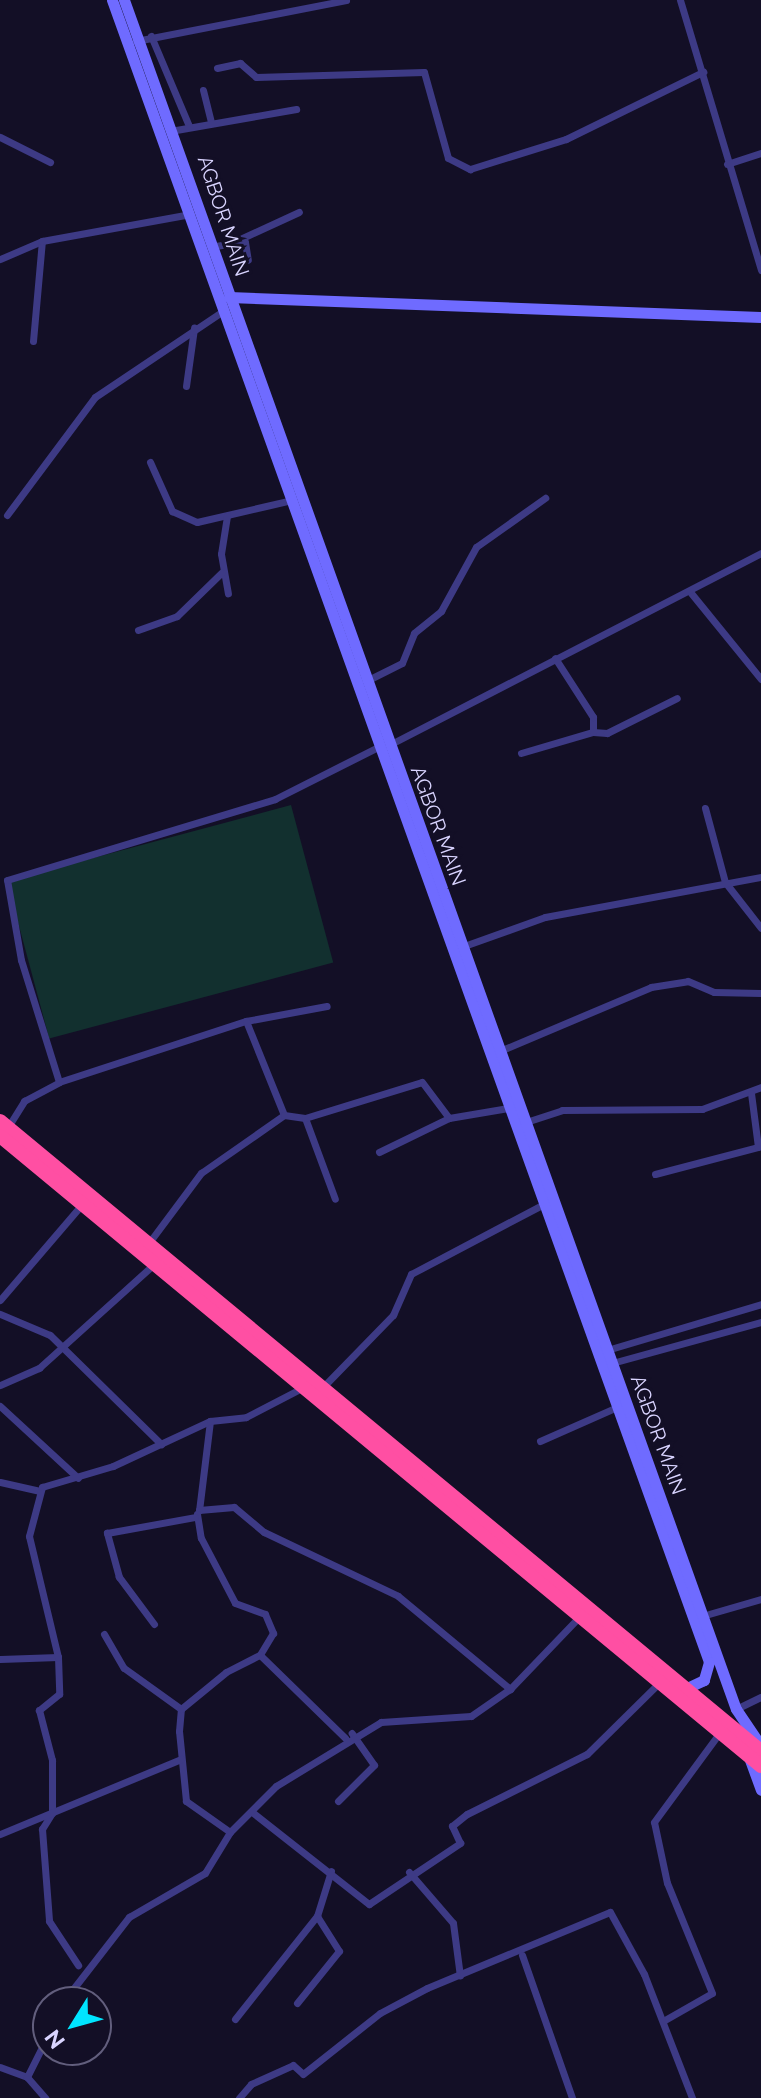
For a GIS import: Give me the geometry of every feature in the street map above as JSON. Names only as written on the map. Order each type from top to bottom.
[{"type":"highway","points":[[3,1128],[83,1203],[145,1248],[154,1264],[659,1683],[720,1732],[757,1751]]},
{"type":"highway","points":[[3,1128],[145,1248],[322,1388],[685,1689],[757,1751],[761,1766]]},
{"type":"main road","name":"AGBOR MAIN","points":[[112,0],[191,214],[223,311],[263,404],[366,681],[385,746],[508,1108],[709,1662],[704,1680],[685,1689]]},
{"type":"main road","name":"AGBOR MAIN","points":[[124,0],[136,41],[176,130],[215,246],[292,500],[464,946],[607,1350],[707,1615],[736,1709],[757,1751],[761,1790]]},
{"type":"main road","points":[[229,297],[761,317]]},
{"type":"street","points":[[136,41],[346,0]]},
{"type":"street","points":[[682,1],[727,164],[761,270]]},
{"type":"street","points":[[151,36],[189,126]]},
{"type":"street","points":[[217,68],[240,63],[256,77],[424,72],[448,158],[470,169],[566,139],[703,72]]},
{"type":"street","points":[[203,90],[211,122]]},
{"type":"street","points":[[176,130],[296,109]]},
{"type":"street","points":[[0,137],[50,162]]},
{"type":"street","points":[[727,164],[761,153]]},
{"type":"street","points":[[215,246],[238,240],[299,212]]},
{"type":"street","points":[[0,259],[42,241],[191,214]]},
{"type":"street","points":[[238,240],[251,248],[248,260]]},
{"type":"street","points":[[33,341],[42,241]]},
{"type":"street","points":[[7,515],[95,397],[223,311]]},
{"type":"street","points":[[186,386],[194,328]]},
{"type":"street","points":[[150,462],[172,511],[197,522],[292,500]]},
{"type":"street","points":[[366,681],[402,663],[414,633],[441,611],[476,547],[545,498]]},
{"type":"street","points":[[227,516],[221,573],[228,593]]},
{"type":"street","points":[[59,1082],[21,960],[7,880],[275,799],[691,593],[761,553]]},
{"type":"street","points":[[138,630],[177,616],[221,573]]},
{"type":"street","points":[[691,593],[761,679]]},
{"type":"street","points":[[555,658],[593,717],[593,732]]},
{"type":"street","points":[[521,753],[593,732],[607,733],[677,698]]},
{"type":"street","points":[[705,808],[725,882],[761,928]]},
{"type":"street","points":[[464,946],[545,917],[761,877]]},
{"type":"street","points":[[502,1050],[651,987],[688,981],[714,992],[761,993]]},
{"type":"street","points":[[3,1128],[24,1101],[59,1082],[246,1021],[327,1006]]},
{"type":"street","points":[[246,1021],[284,1115]]},
{"type":"street","points":[[145,1248],[201,1173],[284,1115],[305,1118],[422,1082],[449,1118]]},
{"type":"street","points":[[526,1122],[562,1110],[702,1109],[761,1087]]},
{"type":"street","points":[[655,1174],[758,1147],[751,1093]]},
{"type":"street","points":[[379,1152],[449,1118],[508,1108]]},
{"type":"street","points":[[305,1118],[335,1199]]},
{"type":"street","points":[[0,1300],[83,1203]]},
{"type":"street","points":[[322,1388],[393,1315],[411,1274],[544,1204]]},
{"type":"street","points":[[0,1385],[62,1348],[154,1264]]},
{"type":"street","points":[[607,1350],[761,1304]]},
{"type":"street","points":[[0,1314],[50,1335],[161,1444]]},
{"type":"street","points":[[612,1363],[761,1322]]},
{"type":"street","points":[[0,1482],[40,1491],[161,1444],[210,1421],[246,1417],[302,1388]]},
{"type":"street","points":[[0,1406],[78,1478]]},
{"type":"street","points":[[540,1441],[617,1407]]},
{"type":"street","points":[[181,1709],[260,1655],[273,1633],[265,1614],[235,1603],[197,1513],[210,1421]]},
{"type":"street","points":[[40,1491],[29,1536],[58,1657],[59,1694],[39,1710],[52,1760],[52,1813],[42,1829],[49,1921],[78,1965]]},
{"type":"street","points":[[154,1624],[119,1577],[107,1533],[234,1507],[264,1532],[398,1596],[510,1689]]},
{"type":"street","points":[[693,1619],[761,1599]]},
{"type":"street","points":[[75,1986],[129,1917],[205,1873],[230,1832],[349,1736],[381,1722],[455,1720],[510,1689],[580,1616]]},
{"type":"street","points":[[104,1634],[124,1668],[181,1709]]},
{"type":"street","points":[[260,1655],[349,1736],[374,1765],[338,1801]]},
{"type":"street","points":[[0,1659],[58,1657]]},
{"type":"street","points":[[252,1812],[331,1871],[369,1904],[409,1872],[460,1843],[452,1826],[467,1814],[587,1754],[659,1683]]},
{"type":"street","points":[[736,1709],[761,1697]]},
{"type":"street","points":[[181,1709],[181,1759],[186,1801],[230,1832]]},
{"type":"street","points":[[663,2021],[712,1993],[667,1883],[654,1822],[720,1732]]},
{"type":"street","points":[[0,1834],[181,1759]]},
{"type":"street","points":[[235,2019],[317,1916],[331,1871]]},
{"type":"street","points":[[409,1872],[453,1923],[460,1976]]},
{"type":"street","points":[[239,2098],[251,2084],[293,2065],[303,2074],[380,2013],[460,1976],[522,1955],[610,1912],[663,2021],[692,2098]]},
{"type":"street","points":[[297,2003],[339,1951],[317,1916]]},
{"type":"street","points":[[522,1955],[572,2098]]},
{"type":"street","points":[[27,2077],[32,2066]]},
{"type":"street","points":[[0,2067],[27,2077],[45,2098]]},
{"type":"green space","points":[[291,805],[333,962],[49,1039],[7,881]]}]
